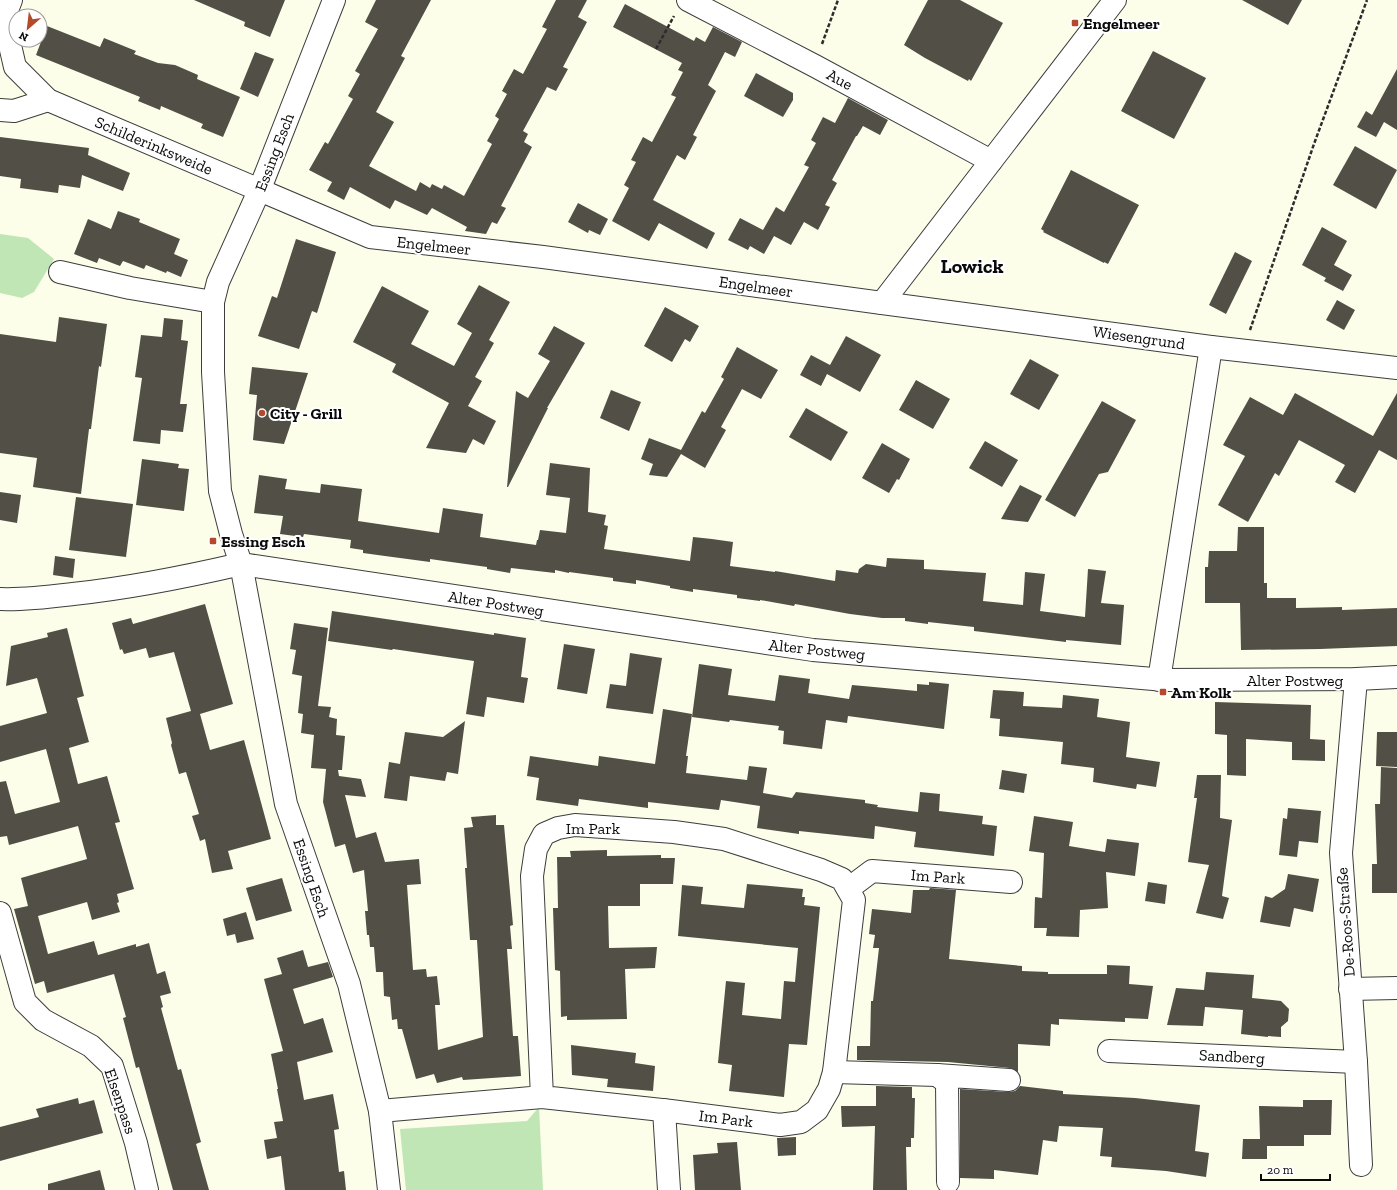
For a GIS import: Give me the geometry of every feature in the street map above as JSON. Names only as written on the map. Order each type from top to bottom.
[{"type":"street","name":"Schilderinksweide","points":[[11,0],[6,13],[9,40],[16,67],[48,100],[259,191]]},
{"type":"street","name":"Essing Esch","points":[[334,0],[259,191],[218,282],[213,302],[213,372],[220,491],[231,534],[241,564],[286,804],[349,984],[380,1111],[389,1190]]},
{"type":"street","points":[[882,303],[1115,0]]},
{"type":"street","name":"Aue","points":[[682,7],[815,66],[991,161]]},
{"type":"street","points":[[0,110],[14,111],[48,100]]},
{"type":"street","name":"Engelmeer","points":[[259,191],[370,237],[543,257],[882,303]]},
{"type":"street","points":[[60,272],[130,288],[213,302]]},
{"type":"street","name":"Wiesengrund","points":[[882,303],[1211,347],[1397,368]]},
{"type":"street","points":[[1159,680],[1211,347]]},
{"type":"street","points":[[0,598],[20,600],[99,591],[167,581],[241,564]]},
{"type":"street","name":"Alter Postweg","points":[[241,564],[813,650],[1159,680],[1356,679],[1397,677]]},
{"type":"street","name":"De-Roos-Straße","points":[[1356,679],[1341,853],[1356,1062],[1361,1165]]},
{"type":"street","name":"Im Park","points":[[380,1111],[542,1097],[664,1110],[780,1125],[801,1122],[817,1110],[829,1089],[834,1072],[854,900],[842,879],[821,870],[724,839],[674,832],[575,825],[558,828],[544,834],[536,850],[532,876],[542,1097]]},
{"type":"street","name":"Im Park","points":[[848,889],[872,871],[1011,882]]},
{"type":"street","name":"Elsenpass","points":[[0,913],[25,1002],[43,1020],[91,1046],[112,1066],[136,1143],[147,1190]]},
{"type":"street","points":[[1350,989],[1397,988]]},
{"type":"street","name":"Sandberg","points":[[1109,1051],[1356,1062]]},
{"type":"street","points":[[834,1072],[937,1075],[1010,1080]]},
{"type":"street","points":[[937,1075],[947,1083],[948,1182]]},
{"type":"street","points":[[664,1110],[669,1190]]},
{"type":"path","points":[[815,66],[838,0]]},
{"type":"path","points":[[1243,351],[1314,144],[1367,0]]},
{"type":"path","points":[[656,49],[682,7]]},
{"type":"green space","points":[[0,234],[28,238],[54,259],[34,292],[22,298],[0,293]]},
{"type":"green space","points":[[539,1107],[543,1190],[406,1190],[400,1129],[527,1121]]},
{"type":"building","points":[[194,0],[285,0],[270,37],[244,26],[245,22]]},
{"type":"building","points":[[376,0],[431,0],[401,56],[405,58],[376,112],[394,122],[369,166],[416,191],[420,182],[430,188],[432,184],[442,189],[444,185],[464,196],[492,144],[487,141],[499,119],[495,116],[507,94],[502,91],[514,69],[523,74],[547,29],[542,27],[556,0],[587,0],[578,17],[587,22],[563,67],[568,69],[556,91],[547,87],[523,131],[528,134],[524,142],[532,147],[501,206],[506,208],[497,224],[492,222],[486,234],[465,231],[467,227],[432,208],[427,215],[395,200],[390,209],[350,187],[344,200],[327,191],[332,182],[309,170],[325,142],[328,144],[353,99],[348,96],[360,74],[355,71],[378,29],[365,22]]},
{"type":"building","points":[[928,0],[960,0],[1003,23],[971,81],[969,79],[968,81],[925,58],[904,45]]},
{"type":"building","points":[[1242,0],[1302,0],[1288,25]]},
{"type":"building","points":[[625,4],[694,41],[696,37],[705,42],[713,27],[742,42],[735,57],[725,52],[708,85],[716,91],[693,135],[697,137],[685,160],[677,155],[653,200],[715,233],[707,249],[659,223],[649,241],[612,221],[629,188],[624,185],[636,162],[631,160],[643,137],[652,142],[676,97],[671,95],[683,72],[678,70],[682,63],[613,27]]},
{"type":"building","points":[[48,26],[100,47],[104,38],[136,51],[134,54],[158,63],[175,65],[198,75],[197,79],[240,97],[223,137],[201,128],[203,124],[161,106],[160,110],[138,101],[140,97],[36,55],[39,48],[48,48]]},
{"type":"building","points":[[1153,51],[1206,78],[1174,139],[1121,111]]},
{"type":"building","points":[[255,52],[274,59],[258,97],[240,89]]},
{"type":"building","points":[[1397,69],[1397,130],[1384,122],[1376,137],[1357,127],[1366,111],[1372,115]]},
{"type":"building","points":[[756,73],[793,93],[793,100],[783,117],[744,96]]},
{"type":"building","points":[[848,98],[888,120],[880,135],[863,126],[856,136],[832,180],[837,183],[825,205],[830,207],[818,230],[804,222],[791,245],[774,236],[764,254],[750,246],[748,250],[728,240],[740,218],[763,230],[776,207],[784,212],[809,167],[804,165],[816,143],[811,140],[823,117],[835,123]]},
{"type":"building","points":[[0,137],[89,148],[88,155],[130,173],[123,191],[82,175],[80,188],[59,185],[58,193],[20,188],[21,179],[0,176]]},
{"type":"building","points":[[1355,146],[1397,170],[1376,209],[1333,185]]},
{"type":"building","points":[[1071,170],[1139,205],[1108,264],[1043,232],[1044,231],[1041,229]]},
{"type":"building","points":[[578,203],[608,219],[600,235],[589,230],[588,233],[568,222]]},
{"type":"building","points":[[118,211],[140,219],[139,222],[180,239],[174,254],[188,260],[181,277],[146,265],[144,269],[123,261],[120,266],[99,258],[97,263],[74,254],[88,219],[111,229]]},
{"type":"building","points":[[1322,227],[1347,241],[1334,265],[1352,275],[1343,291],[1324,281],[1326,278],[1302,265]]},
{"type":"building","points":[[296,239],[336,252],[317,313],[312,311],[299,349],[258,336],[272,296],[277,298]]},
{"type":"building","points":[[1235,252],[1252,261],[1226,314],[1209,305]]},
{"type":"building","points":[[479,285],[510,302],[489,340],[494,343],[475,377],[482,381],[468,406],[496,421],[484,445],[473,439],[466,453],[426,448],[449,403],[392,372],[396,364],[353,342],[382,286],[429,311],[411,344],[454,366],[472,333],[457,324]]},
{"type":"building","points":[[1337,300],[1355,310],[1344,330],[1326,320]]},
{"type":"building","points":[[665,307],[699,326],[690,342],[685,339],[672,362],[644,346]]},
{"type":"building","points":[[59,317],[107,324],[101,367],[99,366],[91,429],[89,429],[81,494],[33,487],[37,458],[0,453],[0,334],[56,342]]},
{"type":"building","points":[[164,318],[183,320],[181,340],[188,341],[180,404],[187,404],[183,432],[161,430],[160,444],[133,441],[142,378],[135,377],[141,335],[162,337]]},
{"type":"building","points":[[554,326],[585,343],[547,408],[507,487],[516,391],[528,398],[550,361],[538,354]]},
{"type":"building","points":[[846,336],[881,355],[860,392],[827,374],[821,386],[800,375],[811,355],[830,365]]},
{"type":"building","points":[[737,347],[778,370],[761,399],[742,389],[721,427],[726,430],[705,468],[681,454],[667,477],[649,475],[653,464],[641,459],[649,438],[681,450],[702,411],[705,413],[724,379],[721,377]]},
{"type":"building","points":[[1030,359],[1059,375],[1039,410],[1010,394]]},
{"type":"building","points":[[252,367],[308,373],[284,444],[253,440],[257,395],[249,394]]},
{"type":"building","points":[[916,380],[950,399],[933,429],[899,410]]},
{"type":"building","points":[[611,390],[641,402],[629,431],[600,418]]},
{"type":"building","points":[[1295,393],[1373,436],[1397,393],[1397,460],[1379,450],[1355,493],[1335,482],[1345,465],[1299,440],[1279,476],[1275,473],[1248,522],[1218,505],[1245,456],[1223,445],[1250,397],[1283,415]]},
{"type":"building","points":[[1102,401],[1136,420],[1108,472],[1099,474],[1075,517],[1045,500]]},
{"type":"building","points":[[806,408],[848,432],[831,461],[789,437]]},
{"type":"building","points":[[985,441],[1018,460],[1002,487],[969,468]]},
{"type":"building","points":[[882,443],[910,459],[899,480],[897,479],[889,493],[862,478]]},
{"type":"building","points":[[142,459],[179,464],[178,468],[189,469],[184,511],[136,505]]},
{"type":"building","points":[[550,463],[590,468],[588,512],[606,515],[604,525],[608,526],[604,549],[690,561],[693,537],[712,539],[733,542],[730,566],[775,571],[835,581],[836,570],[858,573],[859,569],[866,564],[886,567],[887,558],[924,560],[924,569],[986,573],[983,601],[1023,605],[1025,572],[1045,574],[1040,611],[1085,617],[1088,569],[1106,571],[1101,603],[1124,605],[1121,645],[1066,640],[1066,642],[974,631],[974,627],[928,622],[928,624],[905,621],[905,618],[882,618],[850,614],[795,604],[794,606],[760,600],[737,598],[737,595],[693,589],[693,592],[636,580],[636,584],[613,581],[613,578],[555,570],[555,573],[511,568],[510,573],[487,569],[487,567],[430,559],[430,562],[363,553],[363,550],[350,548],[351,540],[304,534],[303,537],[280,534],[283,516],[254,513],[259,475],[287,479],[285,489],[320,493],[321,484],[362,489],[358,521],[439,533],[443,508],[483,514],[480,537],[536,545],[540,530],[566,533],[570,498],[546,495]]},
{"type":"building","points":[[1020,485],[1042,496],[1028,522],[1001,519]]},
{"type":"building","points":[[0,492],[21,495],[17,523],[0,520]]},
{"type":"building","points":[[76,497],[133,504],[126,557],[69,550]]},
{"type":"building","points":[[1238,527],[1264,527],[1264,583],[1267,583],[1267,598],[1296,598],[1296,608],[1342,607],[1342,610],[1397,608],[1397,646],[1241,650],[1240,603],[1205,603],[1205,567],[1208,567],[1209,551],[1237,551]]},
{"type":"building","points":[[55,556],[75,559],[73,578],[53,575]]},
{"type":"building","points":[[205,604],[233,704],[200,714],[210,750],[244,740],[271,839],[228,851],[233,869],[212,873],[205,839],[200,841],[192,816],[199,814],[186,772],[179,774],[171,745],[172,743],[166,718],[191,711],[174,652],[149,658],[146,648],[124,654],[122,649],[120,650],[112,623],[131,618],[133,624]]},
{"type":"building","points":[[332,611],[494,635],[494,633],[526,638],[521,677],[528,678],[524,703],[487,697],[484,717],[466,714],[474,661],[328,641]]},
{"type":"building","points":[[294,623],[328,628],[318,706],[331,707],[329,717],[337,719],[336,735],[345,736],[342,770],[338,770],[339,776],[361,779],[366,797],[345,795],[356,838],[376,832],[385,862],[419,859],[421,884],[407,885],[413,970],[426,969],[427,977],[437,976],[440,1005],[435,1005],[438,1050],[483,1037],[477,940],[470,940],[464,828],[473,827],[471,817],[496,815],[496,825],[504,825],[513,925],[510,926],[512,949],[507,949],[513,1036],[518,1036],[521,1076],[463,1080],[462,1077],[437,1083],[434,1074],[416,1079],[402,1029],[398,1029],[397,1019],[392,1020],[390,997],[384,996],[383,972],[376,972],[374,947],[370,947],[369,935],[367,935],[365,911],[368,911],[364,870],[353,873],[345,844],[335,847],[323,802],[326,769],[311,768],[314,735],[301,733],[303,714],[298,713],[302,676],[292,674],[296,650],[290,649]]},
{"type":"building","points":[[67,628],[84,696],[77,698],[89,742],[69,748],[78,784],[107,776],[120,822],[115,823],[134,889],[117,894],[119,902],[117,903],[120,912],[92,920],[87,902],[38,916],[48,954],[94,941],[98,955],[136,944],[136,947],[149,943],[157,974],[165,971],[171,993],[160,996],[163,1007],[161,1008],[178,1070],[181,1069],[201,1142],[196,1144],[209,1190],[173,1190],[139,1067],[136,1068],[123,1018],[126,1017],[114,974],[47,993],[44,981],[35,984],[14,909],[28,906],[21,878],[87,859],[78,826],[9,845],[7,836],[0,837],[0,782],[6,781],[15,814],[60,802],[46,749],[0,762],[0,726],[47,713],[37,678],[6,686],[11,646],[48,637],[47,633]]},
{"type":"building","points":[[564,644],[595,649],[587,694],[557,689]]},
{"type":"building","points":[[630,653],[662,658],[653,714],[606,708],[610,684],[626,686]]},
{"type":"building","points":[[699,664],[732,669],[728,695],[775,701],[779,675],[810,679],[808,693],[849,699],[852,685],[917,691],[917,684],[929,685],[929,682],[949,684],[944,729],[848,716],[847,723],[826,720],[822,749],[783,744],[784,731],[778,730],[779,726],[692,717]]},
{"type":"building","points":[[993,690],[1024,692],[1023,706],[1062,708],[1063,695],[1099,699],[1097,717],[1130,722],[1126,757],[1160,762],[1156,787],[1137,784],[1136,789],[1093,782],[1094,768],[1061,764],[1063,742],[999,736],[1000,719],[990,718]]},
{"type":"building","points":[[1215,702],[1311,705],[1310,739],[1325,740],[1325,761],[1292,760],[1292,742],[1246,739],[1246,776],[1227,775],[1227,735],[1215,734]]},
{"type":"building","points":[[663,709],[692,714],[686,756],[688,756],[686,773],[747,780],[749,766],[767,768],[763,793],[792,798],[796,792],[865,800],[865,803],[878,805],[877,807],[918,812],[920,792],[940,794],[939,811],[983,816],[982,824],[997,826],[994,856],[914,847],[916,832],[875,826],[874,839],[799,831],[799,834],[757,828],[760,806],[721,800],[719,810],[648,802],[648,808],[579,799],[578,806],[536,800],[539,778],[527,776],[530,756],[598,766],[599,756],[655,764]]},
{"type":"building","points":[[465,721],[458,774],[447,772],[445,781],[410,776],[407,801],[384,798],[389,762],[400,764],[405,732],[443,737]]},
{"type":"building","points":[[1377,732],[1397,732],[1397,767],[1376,766]]},
{"type":"building","points":[[1381,767],[1397,768],[1397,893],[1372,893],[1372,864],[1377,864],[1375,804],[1380,804]]},
{"type":"building","points":[[1002,770],[1027,774],[1024,793],[999,789]]},
{"type":"building","points":[[1197,775],[1221,775],[1220,818],[1232,820],[1222,896],[1229,898],[1223,919],[1196,913],[1209,865],[1188,862],[1197,798],[1194,798]]},
{"type":"building","points":[[1288,808],[1321,811],[1318,843],[1299,841],[1297,857],[1279,855],[1283,818],[1287,819]]},
{"type":"building","points":[[1034,816],[1073,822],[1069,846],[1105,852],[1107,839],[1139,843],[1135,876],[1106,872],[1108,908],[1080,910],[1079,937],[1046,936],[1047,928],[1034,928],[1035,897],[1042,898],[1044,853],[1029,851]]},
{"type":"building","points":[[607,850],[607,856],[661,855],[661,858],[675,858],[673,884],[640,884],[640,906],[608,906],[609,948],[657,947],[655,968],[625,969],[627,1019],[567,1020],[567,1016],[561,1017],[560,971],[555,970],[553,908],[558,908],[557,857],[571,857],[570,851]]},
{"type":"building","points":[[1288,874],[1319,879],[1313,912],[1294,908],[1290,927],[1260,922],[1265,896],[1272,898],[1285,889]]},
{"type":"building","points":[[282,878],[292,911],[256,921],[246,888]]},
{"type":"building","points":[[1148,882],[1167,885],[1165,904],[1145,901]]},
{"type":"building","points":[[747,884],[803,889],[802,897],[805,897],[804,905],[820,907],[807,1045],[789,1044],[784,1097],[729,1091],[732,1065],[718,1063],[726,981],[745,983],[742,1015],[781,1019],[784,981],[795,982],[798,948],[678,936],[682,885],[703,887],[701,904],[744,908]]},
{"type":"building","points":[[930,888],[956,890],[949,959],[1022,966],[1022,971],[1048,972],[1048,974],[1107,974],[1107,965],[1130,966],[1129,984],[1153,986],[1148,1019],[1125,1018],[1125,1022],[1059,1019],[1059,1025],[1051,1024],[1050,1046],[1018,1044],[1018,1072],[1010,1068],[948,1062],[857,1060],[857,1046],[870,1046],[871,1001],[873,1001],[879,948],[873,948],[875,935],[869,934],[872,909],[911,913],[913,890],[929,890]]},
{"type":"building","points":[[246,912],[254,939],[237,943],[235,934],[227,936],[223,919]]},
{"type":"building","points":[[303,950],[308,967],[328,962],[333,977],[293,989],[304,1024],[323,1018],[333,1052],[297,1062],[304,1100],[333,1094],[339,1129],[334,1130],[339,1172],[344,1171],[346,1190],[285,1190],[281,1156],[267,1159],[264,1140],[277,1138],[274,1122],[283,1121],[271,1054],[283,1051],[264,979],[282,974],[277,958]]},
{"type":"building","points":[[1206,972],[1254,975],[1252,998],[1281,1001],[1289,1009],[1288,1021],[1281,1027],[1281,1037],[1241,1034],[1243,1010],[1205,1007],[1203,1026],[1167,1025],[1176,988],[1204,990]]},
{"type":"building","points":[[571,1045],[636,1053],[635,1063],[655,1066],[653,1091],[607,1087],[608,1079],[572,1075]]},
{"type":"building","points":[[876,1086],[912,1087],[912,1098],[915,1098],[914,1138],[911,1138],[911,1147],[906,1147],[907,1190],[873,1190],[875,1126],[842,1127],[841,1106],[876,1106]]},
{"type":"building","points":[[1020,1086],[1063,1091],[1063,1094],[1135,1098],[1200,1105],[1195,1151],[1209,1153],[1206,1177],[1166,1171],[1111,1167],[1112,1157],[1100,1156],[1103,1128],[1059,1126],[1057,1142],[1043,1140],[1038,1175],[994,1170],[994,1179],[960,1178],[960,1089],[1008,1092],[1015,1091]]},
{"type":"building","points":[[78,1098],[79,1104],[94,1100],[103,1133],[0,1161],[0,1127],[39,1117],[36,1109]]},
{"type":"building","points":[[1303,1100],[1332,1100],[1331,1135],[1304,1135],[1304,1146],[1267,1146],[1267,1159],[1242,1159],[1243,1139],[1260,1139],[1259,1106],[1303,1107]]},
{"type":"building","points":[[796,1137],[796,1155],[778,1156],[777,1138]]},
{"type":"building","points":[[737,1142],[741,1190],[695,1190],[693,1155],[718,1153],[717,1143]]},
{"type":"building","points":[[100,1170],[105,1190],[48,1190],[48,1184]]},
{"type":"place","name":"Engelmeer","points":[[1075,23]]},
{"type":"place","name":"City - Grill","points":[[262,413]]},
{"type":"place","name":"Essing Esch","points":[[213,541]]},
{"type":"place","name":"Am Kolk","points":[[1163,692]]},
{"type":"district","name":"Lowick","points":[[972,266]]}]
